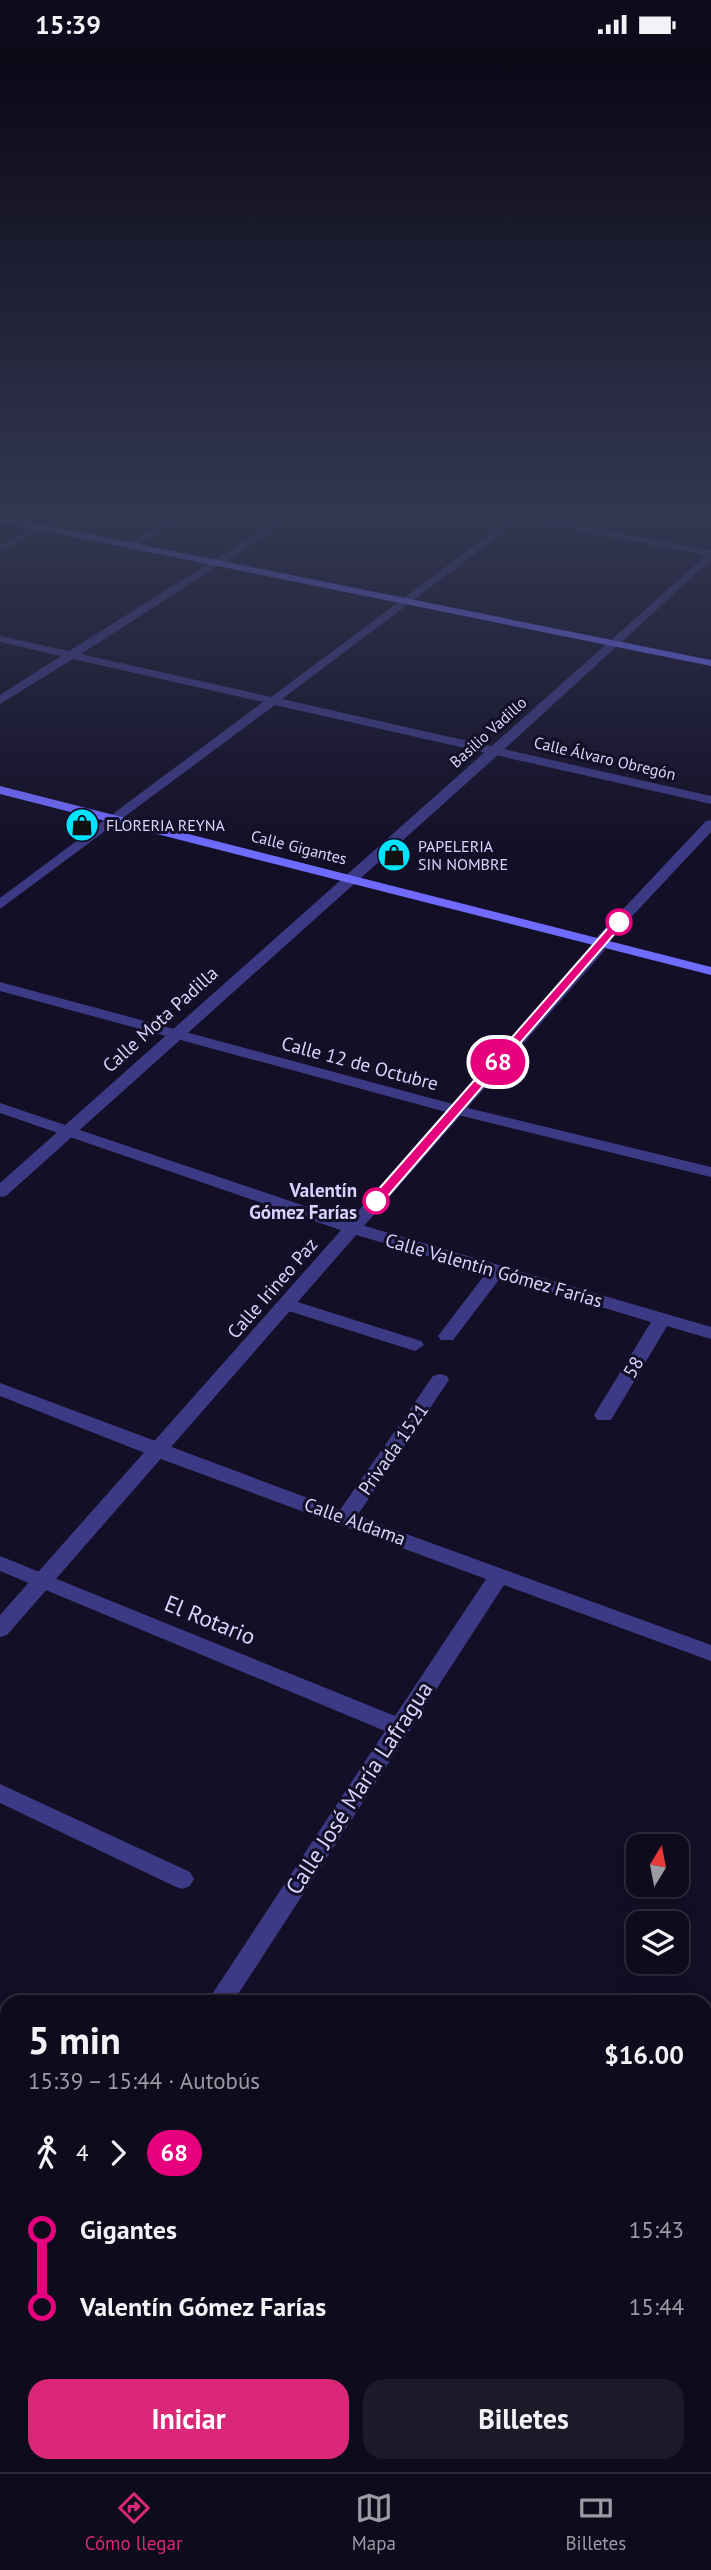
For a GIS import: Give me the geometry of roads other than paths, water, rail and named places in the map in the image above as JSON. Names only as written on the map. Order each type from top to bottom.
[{"type":"main road","points":[[525,625],[711,663]]},
{"type":"main road","name":"Calle Gigantes","points":[[0,790],[711,971]]},
{"type":"street","points":[[0,700],[118,625]]},
{"type":"street","points":[[0,905],[374,625]]},
{"type":"street","name":"Basilio Vadillo","points":[[349,878],[495,751],[633,625]]},
{"type":"street","name":"Calle Álvaro Obregón","points":[[0,639],[711,800]]},
{"type":"street","name":"Calle Irineo Paz","points":[[0,1629],[599,948],[600,942],[711,824]]},
{"type":"street","name":"Calle Mota Padilla","points":[[0,1192],[349,878]]},
{"type":"street","name":"Calle 12 de Octubre","points":[[0,986],[456,1110],[711,1172]]},
{"type":"street","name":"Calle Valentín Gómez Farías","points":[[0,1108],[352,1228],[711,1333]]},
{"type":"street","points":[[447,1336],[496,1271]]},
{"type":"street","points":[[285,1304],[415,1345]]},
{"type":"street","name":"58","points":[[604,1415],[662,1319]]},
{"type":"street","name":"Privada 1521","points":[[345,1518],[440,1380]]},
{"type":"street","name":"Calle Aldama","points":[[0,1389],[158,1450],[711,1653]]},
{"type":"street","name":"El Rotario","points":[[0,1563],[399,1727]]},
{"type":"street","name":"Calle José María Lafragua","points":[[224,1995],[500,1574]]},
{"type":"street","points":[[0,1793],[182,1879]]},
{"type":"place","name":"FLORERIA REYNA","points":[[82,825]]},
{"type":"place","name":"PAPELERIA SIN NOMBRE","points":[[394,855]]},
{"type":"place","name":"Valentín Gómez Farías","points":[[376,1201]]}]
